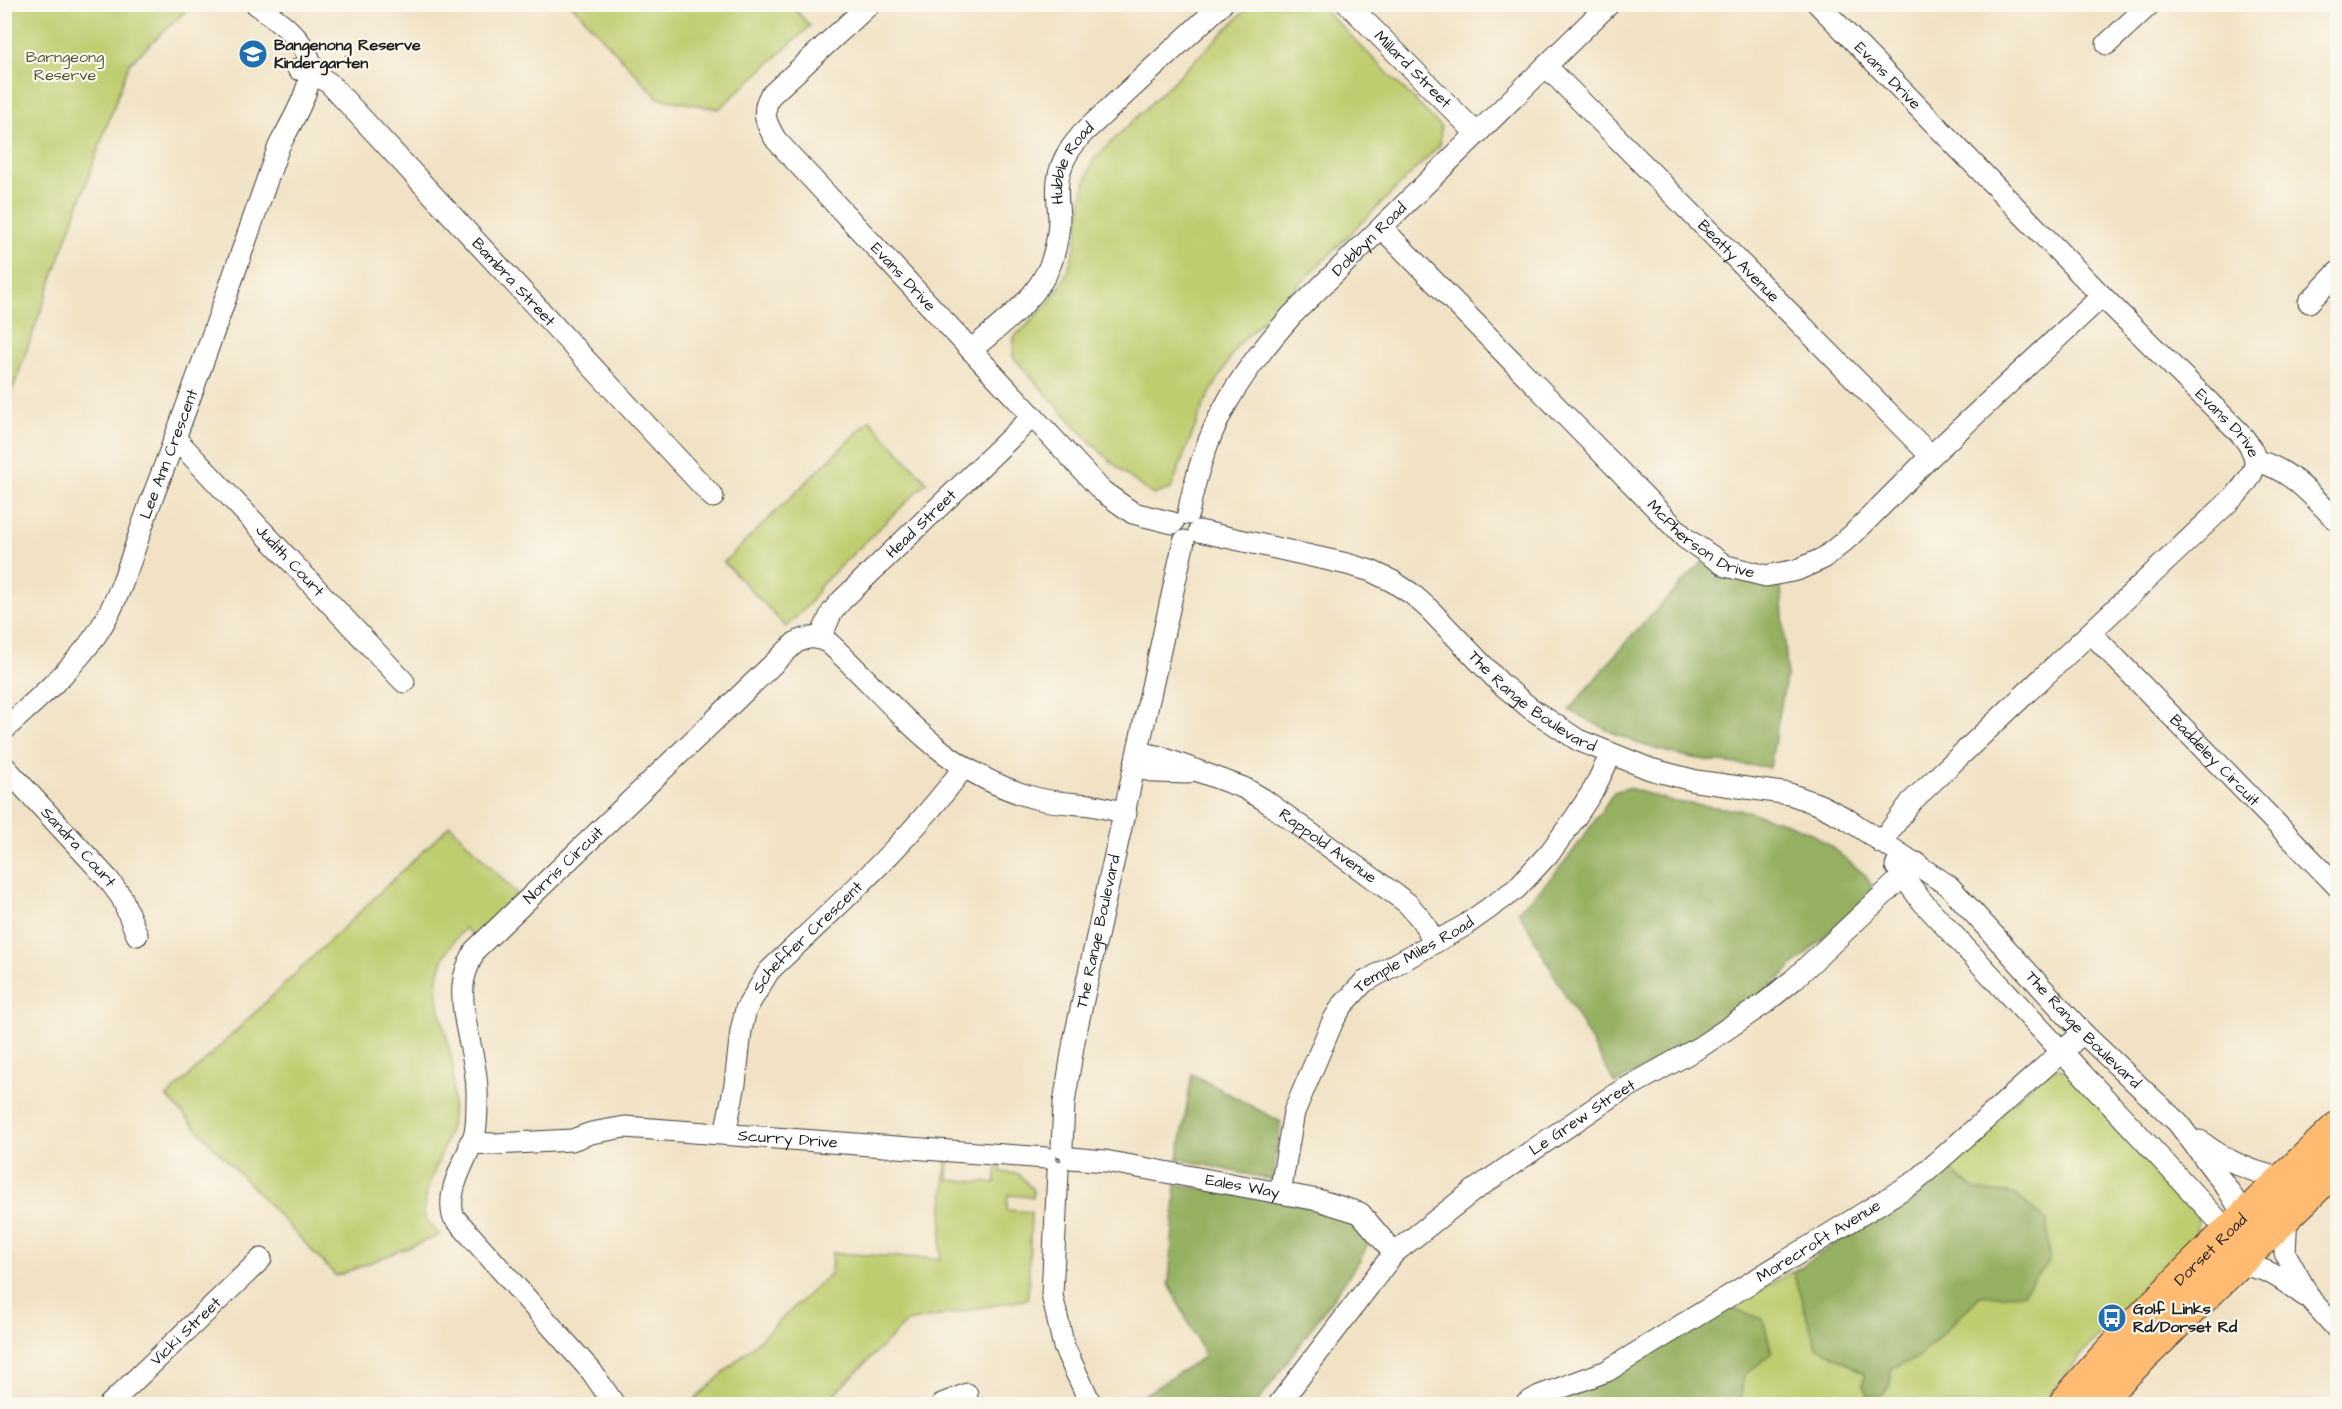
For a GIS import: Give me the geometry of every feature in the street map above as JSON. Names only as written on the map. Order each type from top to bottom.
[{"type":"main road","name":"Dorset Road","points":[[2093,1404],[2243,1241],[2285,1179],[2337,1128]]},
{"type":"main road","name":"Dorset Road","points":[[2065,1404],[2148,1310],[2243,1241],[2287,1214],[2337,1165]]},
{"type":"street","name":"Evans Drive","points":[[870,4],[770,96],[764,115],[768,127],[776,140],[1089,478],[1118,504],[1133,513],[1186,527]]},
{"type":"street","name":"Hubble Road","points":[[971,350],[1028,299],[1047,270],[1057,239],[1059,218],[1056,195],[1060,170],[1067,153],[1083,133],[1222,4]]},
{"type":"street","name":"Millard Street","points":[[1348,4],[1477,134]]},
{"type":"street","name":"Dobbyn Road","points":[[1186,527],[1192,491],[1214,425],[1235,386],[1263,348],[1293,315],[1609,4]]},
{"type":"street","name":"Evans Drive","points":[[1818,4],[2102,296],[2239,432],[2252,447],[2257,461],[2252,477],[2237,494],[2092,634],[1911,802],[1881,843]]},
{"type":"street","points":[[2107,44],[2150,4]]},
{"type":"street","points":[[256,5],[282,24],[302,45],[310,58],[303,70]]},
{"type":"street","name":"Beatty Avenue","points":[[1546,66],[1930,456]]},
{"type":"street","name":"Lee Ann Crescent","points":[[4,730],[80,656],[96,634],[123,580],[176,438],[279,146],[296,114],[303,70]]},
{"type":"street","name":"Bambra Street","points":[[303,70],[329,83],[713,497]]},
{"type":"street","name":"McPherson Drive","points":[[1382,228],[1685,538],[1726,566],[1766,576],[1797,570],[1824,558],[2102,296]]},
{"type":"street","points":[[2309,302],[2337,272]]},
{"type":"street","name":"Head Street","points":[[820,638],[832,612],[841,601],[1032,417]]},
{"type":"street","name":"Judith Court","points":[[176,438],[404,682]]},
{"type":"street","points":[[2257,461],[2273,465],[2288,474],[2337,522]]},
{"type":"street","name":"The Range Boulevard","points":[[1091,1404],[1064,1347],[1052,1295],[1064,1103],[1072,1052],[1186,527],[1371,571],[1412,594],[1500,683],[1530,708],[1578,740],[1650,769],[1696,781],[1790,794],[1820,805],[1847,819],[1881,843],[1910,870],[1949,886],[2083,1033],[2178,1124],[2228,1188],[2243,1241]]},
{"type":"street","name":"Baddeley Circuit","points":[[2092,634],[2337,887]]},
{"type":"street","name":"Norris Circuit","points":[[614,1404],[592,1372],[453,1216],[450,1203],[452,1190],[473,1137],[477,1096],[474,1064],[463,1005],[466,969],[476,950],[795,643],[806,637],[820,638]]},
{"type":"street","points":[[820,638],[835,649],[923,737],[958,763],[998,784],[1033,797],[1060,804],[1089,805],[1124,818]]},
{"type":"street","name":"Temple Miles Road","points":[[1280,1193],[1294,1112],[1333,1021],[1353,992],[1365,982],[1482,914],[1516,889],[1551,851],[1594,789],[1611,754]]},
{"type":"street","name":"Rappold Avenue","points":[[1137,759],[1156,771],[1203,773],[1238,785],[1272,806],[1407,903],[1421,919],[1435,942]]},
{"type":"street","name":"Scheffer Crescent","points":[[733,1135],[735,1084],[741,1031],[746,1009],[756,990],[770,971],[897,849],[958,763]]},
{"type":"street","name":"Sandra Court","points":[[4,766],[108,879],[122,898],[137,935]]},
{"type":"street","name":"The Range Boulevard","points":[[1910,870],[1920,899],[2062,1052],[2243,1241]]},
{"type":"street","name":"Le Grew Street","points":[[1279,1404],[1394,1253],[1473,1191],[1614,1095],[1700,1047],[1765,1004],[1910,870]]},
{"type":"street","name":"Morecroft Avenue","points":[[1526,1404],[1539,1396],[1607,1371],[1916,1181],[2083,1033]]},
{"type":"street","points":[[2178,1124],[2211,1150],[2235,1164],[2267,1176],[2285,1179]]},
{"type":"street","name":"Scurry Drive","points":[[473,1137],[494,1144],[572,1140],[591,1133],[625,1127],[1059,1159]]},
{"type":"street","name":"Eales Way","points":[[1059,1159],[1105,1161],[1318,1200],[1360,1213],[1394,1253]]},
{"type":"street","points":[[2287,1214],[2284,1233],[2285,1253],[2311,1300],[2337,1330]]},
{"type":"street","points":[[2243,1241],[2243,1266],[2268,1271],[2311,1300]]},
{"type":"street","name":"Vicki Street","points":[[110,1404],[261,1258]]},
{"type":"street","points":[[942,1404],[967,1394]]},
{"type":"green space","name":"Barngeong Reserve","points":[[5,4],[192,5],[129,64],[5,411]]},
{"type":"green space","points":[[572,5],[791,5],[810,26],[719,109],[658,98]]},
{"type":"green space","points":[[1251,5],[1320,5],[1441,127],[1440,145],[1237,346],[1203,406],[1171,489],[1153,495],[1097,448],[1013,357],[1014,337],[1056,293],[1069,268],[1077,236],[1084,187],[1094,159]]},
{"type":"green space","points":[[870,420],[927,482],[822,584],[810,603],[786,627],[724,562]]},
{"type":"green space","points":[[1701,563],[1781,587],[1787,672],[1770,767],[1712,761],[1654,749],[1612,732],[1569,710],[1632,635]]},
{"type":"green space","points":[[1628,788],[1675,802],[1747,811],[1790,824],[1813,834],[1830,846],[1864,874],[1875,890],[1755,1001],[1693,1041],[1615,1084],[1518,910],[1559,869],[1614,792]]},
{"type":"green space","points":[[450,825],[517,894],[474,937],[465,928],[442,962],[438,977],[440,1008],[453,1069],[453,1103],[450,1129],[428,1189],[424,1214],[427,1221],[440,1235],[336,1276],[167,1097]]},
{"type":"green space","points":[[2059,1068],[2076,1075],[2199,1212],[2196,1234],[2085,1350],[2043,1404],[1543,1404],[1728,1308],[1887,1218],[1947,1167],[2041,1075]]},
{"type":"green space","points":[[1192,1074],[1281,1122],[1273,1180],[1178,1159]]},
{"type":"green space","points":[[946,1160],[949,1160],[948,1180],[995,1183],[997,1163],[1001,1165],[1001,1172],[1019,1174],[1033,1190],[1033,1197],[1008,1195],[1007,1210],[1031,1212],[1028,1299],[907,1322],[824,1404],[690,1404],[831,1273],[832,1253],[940,1259]]},
{"type":"green space","points":[[1947,1167],[1976,1190],[2015,1194],[2047,1221],[2049,1262],[2022,1294],[1980,1296],[1918,1358],[1891,1368],[1891,1384],[1882,1395],[1868,1396],[1863,1386],[1864,1373],[1816,1346],[1793,1272]]},
{"type":"green space","points":[[1176,1184],[1341,1212],[1360,1224],[1369,1241],[1360,1260],[1257,1404],[1130,1404],[1205,1356],[1169,1284]]},
{"type":"green space","points":[[1728,1308],[1763,1319],[1772,1353],[1742,1377],[1742,1400],[1746,1404],[1563,1404],[1558,1394]]},
{"type":"place","name":"Bangenong Reserve Kindergarten","points":[[253,54]]},
{"type":"place","name":"Golf Links Rd/Dorset Rd","points":[[2112,1318]]}]
